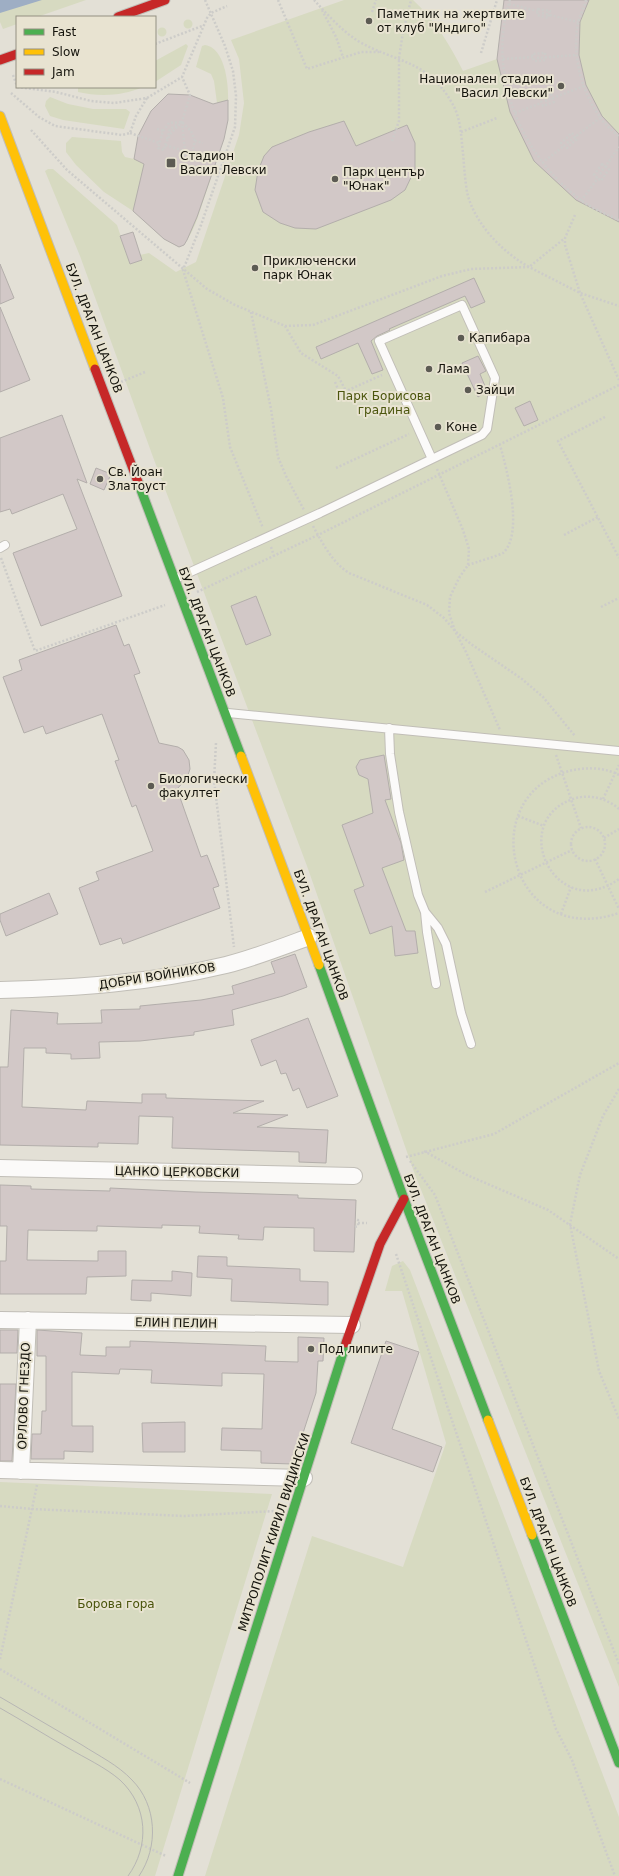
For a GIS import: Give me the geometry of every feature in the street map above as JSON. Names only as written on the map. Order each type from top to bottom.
[{"type":"street","points":[[121,16],[165,0]]},
{"type":"street","points":[[0,60],[16,54]]},
{"type":"street","name":"БУЛ. ДРАГАН ЦАНКОВ","points":[[0,116],[309,937],[404,1199],[619,1763]]},
{"type":"street","name":"ДОБРИ ВОЙНИКОВ","points":[[0,990],[61,989],[100,986],[186,973],[236,962],[309,937]]},
{"type":"street","name":"ЦАНКО ЦЕРКОВСКИ","points":[[0,1168],[354,1176]]},
{"type":"street","name":"МИТРОПОЛИТ КИРИЛ ВИДИНСКИ","points":[[178,1876],[352,1325],[380,1244],[404,1199]]},
{"type":"street","name":"ЕЛИН ПЕЛИН","points":[[0,1320],[352,1325]]},
{"type":"street","name":"ОРЛОВО ГНЕЗДО","points":[[21,1471],[28,1320]]},
{"type":"street","points":[[0,1470],[304,1478]]},
{"type":"lane","points":[[174,579],[308,519],[482,435],[487,429],[495,378],[462,305],[379,341],[432,459]]},
{"type":"lane","points":[[225,713],[619,751]]},
{"type":"lane","points":[[388,728],[390,754],[399,812],[418,895],[425,912],[436,984]]},
{"type":"lane","points":[[425,912],[438,928],[446,944],[461,1013],[471,1044]]},
{"type":"path","points":[[205,0],[225,46],[233,71],[236,96],[235,127],[201,225],[183,270],[223,398],[230,447],[274,556]]},
{"type":"path","points":[[278,0],[307,69],[361,52],[380,52]]},
{"type":"path","points":[[314,0],[357,40],[380,52],[418,66],[442,87],[458,115],[467,192],[474,211],[492,237],[518,261],[529,267],[580,293],[619,306]]},
{"type":"path","points":[[372,12],[376,0]]},
{"type":"path","points":[[392,141],[399,121],[399,58],[403,32],[411,0]]},
{"type":"path","points":[[481,53],[496,0]]},
{"type":"path","points":[[510,0],[508,4],[504,35],[503,59],[506,84],[515,113],[528,142],[542,163],[581,201],[619,220]]},
{"type":"path","points":[[586,0],[578,22],[576,38],[577,55],[584,86],[600,118],[619,137]]},
{"type":"path","points":[[508,4],[538,12]]},
{"type":"path","points":[[28,88],[40,89],[91,101],[114,102],[147,98],[182,78],[203,26],[211,13],[227,6]]},
{"type":"path","points":[[321,8],[336,37],[343,57]]},
{"type":"path","points":[[538,12],[538,9],[550,11],[549,14]]},
{"type":"path","points":[[538,12],[537,15],[548,18],[549,14]]},
{"type":"path","points":[[542,13],[578,22]]},
{"type":"path","points":[[156,44],[203,26]]},
{"type":"path","points":[[533,57],[532,54],[545,53],[546,57]]},
{"type":"path","points":[[537,58],[577,55]]},
{"type":"path","points":[[503,59],[533,57]]},
{"type":"path","points":[[533,57],[534,61],[546,60],[546,57]]},
{"type":"path","points":[[13,75],[16,84]]},
{"type":"path","points":[[182,78],[190,95],[182,122],[172,133],[165,145],[164,150],[158,148],[162,131],[169,123],[182,122],[191,131],[195,141],[191,158],[184,155],[185,137],[182,122]]},
{"type":"path","points":[[515,113],[584,86]]},
{"type":"path","points":[[11,93],[39,117],[55,126],[122,135],[130,133],[159,143]]},
{"type":"path","points":[[551,94],[554,102],[543,106],[543,102],[540,98],[551,94]]},
{"type":"path","points":[[130,133],[136,116],[147,98]]},
{"type":"path","points":[[461,132],[497,118]]},
{"type":"path","points":[[567,143],[600,118]]},
{"type":"path","points":[[157,129],[162,131]]},
{"type":"path","points":[[31,130],[67,170],[183,270],[207,288],[235,305],[285,326],[313,325],[442,276],[471,269],[529,267],[565,238]]},
{"type":"path","points":[[564,146],[561,143],[572,133],[575,136]]},
{"type":"path","points":[[542,163],[564,146],[567,148],[577,139],[575,136]]},
{"type":"path","points":[[195,141],[203,143]]},
{"type":"path","points":[[165,145],[185,151]]},
{"type":"path","points":[[600,174],[619,147]]},
{"type":"path","points":[[602,164],[606,166],[609,169],[601,181],[594,175],[602,164]]},
{"type":"path","points":[[581,201],[598,178]]},
{"type":"path","points":[[575,215],[565,238],[565,245],[580,293],[619,380]]},
{"type":"path","points":[[251,312],[271,409],[278,457],[308,519],[331,558],[339,567],[349,573],[427,605],[444,618],[455,631],[522,679],[543,697],[578,740]]},
{"type":"path","points":[[285,326],[302,353],[338,376],[346,391]]},
{"type":"path","points":[[334,382],[338,394],[392,370]]},
{"type":"path","points":[[121,382],[144,372]]},
{"type":"path","points":[[199,591],[318,535],[619,385]]},
{"type":"path","points":[[605,417],[558,441],[619,558]]},
{"type":"path","points":[[336,468],[419,430]]},
{"type":"path","points":[[500,445],[511,489],[513,534],[509,547],[501,555],[486,558],[468,566],[458,578],[450,597],[449,613],[455,631],[466,652],[501,732]]},
{"type":"path","points":[[437,469],[463,530],[469,549],[468,566]]},
{"type":"path","points":[[564,535],[598,518]]},
{"type":"path","points":[[0,556],[35,651],[168,604]]},
{"type":"path","points":[[601,607],[619,598]]},
{"type":"path","points":[[216,737],[214,780],[236,962]]},
{"type":"path","points":[[556,754],[581,828]]},
{"type":"path","points":[[604,799],[619,765]]},
{"type":"path","points":[[619,775],[597,769],[578,769],[562,773],[542,784],[528,798],[518,816],[513,835],[514,856],[519,875],[530,892],[544,905],[561,914],[576,918],[591,919],[619,913]]},
{"type":"path","points":[[619,809],[604,799],[592,796],[572,800],[558,807],[550,815],[544,826],[541,844],[545,863],[560,882],[571,887],[583,890],[596,890],[619,879]]},
{"type":"path","points":[[518,816],[544,826]]},
{"type":"path","points":[[592,827],[604,838],[605,843],[603,853],[595,860],[584,861],[574,855],[571,840],[581,828],[592,827]]},
{"type":"path","points":[[604,838],[619,829]]},
{"type":"path","points":[[485,892],[572,850]]},
{"type":"path","points":[[595,860],[619,909]]},
{"type":"path","points":[[561,914],[571,887]]},
{"type":"path","points":[[402,1158],[424,1151],[494,1134],[619,1063]]},
{"type":"path","points":[[619,1088],[603,1116],[580,1175],[570,1224],[599,1371],[619,1419]]},
{"type":"path","points":[[424,1151],[467,1176],[548,1210],[619,1259]]},
{"type":"path","points":[[407,1156],[436,1196],[619,1664]]},
{"type":"path","points":[[355,1220],[358,1220],[358,1223],[366,1223]]},
{"type":"path","points":[[355,1227],[358,1226],[358,1223]]},
{"type":"path","points":[[395,1252],[556,1729],[572,1760],[615,1876]]},
{"type":"path","points":[[0,1659],[40,1471]]},
{"type":"path","points":[[0,1506],[32,1510],[184,1516],[280,1511]]},
{"type":"path","points":[[0,1669],[193,1785]]},
{"type":"path","points":[[0,1779],[167,1856]]},
{"type":"green space","points":[[0,0],[86,0],[40,16],[16,16],[16,24],[3,29],[0,22]]},
{"type":"green space","name":"Парк Борисова градина","points":[[344,0],[413,0],[441,33],[463,71],[497,59],[504,0],[619,0],[619,1687],[414,1172],[307,866],[153,457],[80,256],[45,171],[48,169],[53,169],[117,225],[130,264],[142,260],[140,255],[149,253],[176,272],[196,262],[239,135],[244,103],[239,59],[231,40]]},
{"type":"green space","points":[[186,20],[190,20],[192,24],[190,28],[186,28],[184,26],[184,22]]},
{"type":"green space","points":[[160,28],[164,28],[166,32],[164,36],[160,36],[158,34],[158,30]]},
{"type":"green space","points":[[186,44],[188,46],[181,65],[156,81],[156,60]]},
{"type":"green space","points":[[205,45],[216,51],[224,66],[228,86],[227,117],[220,148],[196,223],[188,238],[179,247],[164,239],[133,211],[104,192],[76,165],[66,152],[66,143],[72,137],[121,141],[122,152],[125,157],[134,159],[145,124],[168,94],[185,102],[205,105],[217,103],[214,81],[211,74],[196,67],[202,46]]},
{"type":"green space","points":[[78,88],[140,88],[111,95],[94,95],[78,92]]},
{"type":"green space","points":[[50,97],[68,104],[93,109],[126,109],[130,112],[124,129],[63,120],[50,116],[45,106],[46,101]]},
{"type":"green space","points":[[403,1261],[410,1270],[619,1817],[619,1876],[205,1876],[312,1536],[403,1567],[446,1443],[402,1291],[385,1291],[392,1266]]},
{"type":"green space","name":"Борова гора","points":[[0,1482],[272,1494],[155,1876],[0,1876]]},
{"type":"water","points":[[0,0],[42,0],[0,13]]},
{"type":"building","name":"Национален стадион \"Васил Левски\"","points":[[504,0],[589,0],[580,22],[579,55],[586,85],[602,116],[619,134],[619,222],[576,200],[534,161],[510,112],[497,59]]},
{"type":"building","points":[[168,94],[190,95],[213,104],[228,100],[228,120],[224,139],[197,217],[184,245],[179,247],[164,239],[133,211],[144,164],[134,159],[138,136],[151,111]]},
{"type":"building","points":[[344,121],[356,146],[407,125],[415,143],[415,169],[405,190],[391,200],[316,229],[295,228],[280,223],[263,212],[255,190],[258,171],[264,156],[272,147],[309,132]]},
{"type":"building","points":[[133,232],[142,260],[130,264],[120,236]]},
{"type":"building","points":[[0,264],[14,298],[0,304]]},
{"type":"building","points":[[474,278],[485,302],[471,308],[465,296],[389,329],[390,330],[377,336],[371,341],[383,370],[372,374],[358,343],[321,359],[316,347]]},
{"type":"building","points":[[0,307],[30,380],[0,392]]},
{"type":"building","points":[[478,356],[486,371],[480,374],[487,391],[478,397],[462,363]]},
{"type":"building","points":[[530,401],[538,420],[524,426],[515,408]]},
{"type":"building","points":[[62,415],[87,483],[77,479],[122,596],[41,626],[13,553],[77,529],[63,494],[12,514],[10,509],[0,512],[0,438]]},
{"type":"building","name":"Св. Йоан Златоуст","points":[[96,468],[111,474],[104,490],[90,484]]},
{"type":"building","points":[[256,596],[271,635],[246,645],[231,606]]},
{"type":"building","name":"Биологически факултет","points":[[116,625],[124,646],[129,644],[140,673],[134,675],[159,743],[178,747],[183,750],[189,760],[190,769],[187,778],[177,789],[201,857],[207,855],[219,886],[213,888],[220,908],[123,944],[121,938],[100,945],[79,888],[99,880],[96,872],[153,851],[136,805],[132,807],[115,761],[119,760],[102,714],[46,734],[43,726],[24,733],[3,677],[22,670],[19,660]]},
{"type":"building","points":[[384,755],[391,799],[385,800],[401,843],[404,860],[382,868],[406,931],[415,931],[418,953],[395,956],[392,926],[370,934],[354,890],[364,886],[342,825],[373,813],[368,779],[359,775],[356,767],[360,760]]},
{"type":"building","points":[[49,893],[58,914],[6,936],[0,920],[0,914]]},
{"type":"building","points":[[295,954],[307,987],[283,996],[232,1010],[234,1025],[194,1032],[194,1035],[140,1041],[99,1042],[100,1058],[71,1059],[71,1054],[46,1053],[46,1048],[24,1048],[22,1107],[86,1110],[87,1101],[142,1103],[142,1094],[166,1094],[166,1098],[264,1101],[233,1113],[288,1115],[257,1127],[328,1130],[326,1163],[299,1162],[299,1152],[172,1148],[173,1117],[139,1116],[138,1144],[98,1143],[98,1147],[0,1145],[0,1067],[8,1067],[11,1010],[58,1013],[57,1024],[102,1023],[101,1010],[140,1009],[140,1006],[201,1000],[234,994],[232,986],[275,973],[271,962]]},
{"type":"building","points":[[308,1018],[338,1096],[307,1108],[299,1088],[293,1091],[286,1073],[281,1074],[276,1060],[261,1066],[251,1040]]},
{"type":"building","points":[[0,1185],[31,1186],[31,1189],[110,1191],[110,1188],[298,1195],[298,1198],[356,1200],[354,1252],[314,1251],[314,1228],[264,1227],[263,1240],[238,1239],[239,1235],[199,1233],[200,1226],[162,1225],[162,1228],[97,1226],[97,1231],[28,1230],[27,1260],[98,1261],[98,1251],[126,1251],[126,1276],[87,1277],[86,1294],[0,1294],[0,1261],[6,1261],[7,1226],[0,1226]]},
{"type":"building","points":[[198,1256],[227,1257],[227,1266],[300,1269],[300,1281],[328,1282],[328,1305],[231,1301],[232,1279],[197,1277]]},
{"type":"building","points":[[172,1271],[192,1273],[191,1296],[151,1293],[151,1301],[131,1300],[132,1280],[172,1281]]},
{"type":"building","points":[[0,1330],[18,1330],[17,1353],[0,1353]]},
{"type":"building","points":[[37,1330],[82,1333],[80,1355],[106,1356],[106,1347],[130,1347],[130,1341],[266,1346],[265,1361],[298,1362],[298,1337],[324,1338],[323,1361],[318,1361],[316,1393],[293,1464],[261,1463],[261,1451],[221,1450],[222,1428],[262,1429],[264,1374],[222,1373],[222,1386],[151,1383],[152,1370],[120,1369],[119,1374],[72,1372],[72,1426],[93,1426],[93,1452],[64,1451],[64,1459],[31,1459],[32,1434],[41,1434],[42,1411],[46,1411],[46,1356],[37,1356]]},
{"type":"building","points":[[386,1341],[419,1352],[392,1429],[442,1447],[433,1472],[351,1443]]},
{"type":"building","points":[[0,1384],[16,1384],[12,1461],[0,1461]]},
{"type":"building","points":[[185,1422],[185,1452],[143,1452],[142,1423]]},
{"type":"tram line","points":[[0,1697],[115,1765],[127,1775],[140,1790],[146,1801],[150,1814],[152,1839],[150,1852],[139,1876]]},
{"type":"tram line","points":[[0,1708],[108,1771],[120,1780],[129,1790],[141,1814],[143,1839],[140,1852],[128,1876]]},
{"type":"traffic: fast","points":[[138,482],[241,756]]},
{"type":"traffic: fast","points":[[319,965],[404,1199],[488,1420]]},
{"type":"traffic: fast","points":[[178,1876],[346,1343]]},
{"type":"traffic: fast","points":[[532,1535],[619,1763]]},
{"type":"traffic: slow","points":[[0,116],[95,369]]},
{"type":"traffic: slow","points":[[241,756],[319,965]]},
{"type":"traffic: slow","points":[[488,1420],[532,1535]]},
{"type":"traffic: jam","points":[[121,16],[165,0]]},
{"type":"traffic: jam","points":[[0,60],[16,54]]},
{"type":"traffic: jam","points":[[95,369],[138,482]]},
{"type":"traffic: jam","points":[[346,1343],[380,1244],[404,1199]]},
{"type":"place","name":"Паметник на жертвите от клуб \"Индиго\"","points":[[369,21]]},
{"type":"place","name":"Национален стадион \"Васил Левски\"","points":[[561,86]]},
{"type":"place","name":"Стадион Васил Левски","points":[[171,163]]},
{"type":"place","name":"Парк център \"Юнак\"","points":[[335,179]]},
{"type":"place","name":"Приключенски парк Юнак","points":[[255,268]]},
{"type":"place","name":"Капибара","points":[[461,338]]},
{"type":"place","name":"Лама","points":[[429,369]]},
{"type":"place","name":"Зайци","points":[[468,390]]},
{"type":"place","name":"Коне","points":[[438,427]]},
{"type":"place","name":"Св. Йоан Златоуст","points":[[100,479]]},
{"type":"place","name":"Биологически факултет","points":[[151,786]]},
{"type":"place","name":"Под липите","points":[[311,1349]]}]
